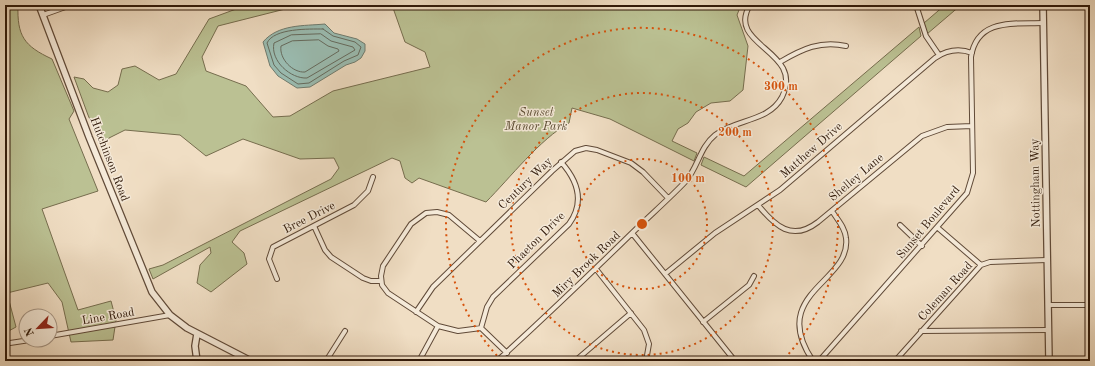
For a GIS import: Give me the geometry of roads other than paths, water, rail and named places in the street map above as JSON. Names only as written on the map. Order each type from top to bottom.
[{"type":"street","name":"Hutchinson Road","points":[[39,5],[147,283],[158,301],[170,315],[196,334],[251,361]]},
{"type":"street","points":[[43,15],[71,5]]},
{"type":"street","points":[[750,5],[745,20],[748,32],[755,41],[772,53],[780,62],[800,51],[821,44],[831,43],[846,46]]},
{"type":"street","points":[[916,5],[926,36],[939,55]]},
{"type":"street","name":"Nottingham Way","points":[[1043,5],[1048,361]]},
{"type":"street","name":"Sunset Boulevard","points":[[819,361],[938,228],[963,199],[970,187],[973,172],[972,53],[980,36],[995,26],[1043,23]]},
{"type":"street","name":"Matthew Drive","points":[[665,274],[715,232],[780,190],[939,55],[957,50],[972,53]]},
{"type":"street","name":"Miry Brook Road","points":[[497,361],[596,269],[686,180],[705,145],[726,128],[765,113],[776,106],[783,95],[786,83],[784,70],[780,62]]},
{"type":"street","name":"Shelley Lane","points":[[758,205],[775,224],[791,231],[808,229],[922,136],[947,127],[972,126]]},
{"type":"street","name":"Century Way","points":[[416,312],[433,287],[561,162],[570,154],[580,149],[597,150],[638,167],[668,198]]},
{"type":"street","name":"Phaeton Drive","points":[[481,328],[487,308],[493,298],[569,224],[576,213],[579,199],[578,187],[572,175],[561,162]]},
{"type":"street","name":"Bree Drive","points":[[277,279],[270,264],[271,251],[277,244],[314,226],[359,201],[368,191],[373,177]]},
{"type":"street","points":[[813,361],[801,339],[800,324],[802,309],[808,298],[841,259],[846,248],[844,229],[832,210]]},
{"type":"street","points":[[480,241],[449,215],[437,212],[426,213],[411,224],[383,266],[381,280],[388,293],[438,326],[458,331],[481,328],[507,352]]},
{"type":"street","points":[[900,225],[922,246]]},
{"type":"street","points":[[314,226],[325,250],[331,257],[363,278],[371,281],[381,280]]},
{"type":"street","points":[[938,228],[981,265]]},
{"type":"street","points":[[632,233],[735,361]]},
{"type":"street","name":"Coleman Road","points":[[895,361],[981,265],[990,262],[1047,260]]},
{"type":"street","points":[[596,269],[641,326],[647,337],[649,350],[646,361]]},
{"type":"street","points":[[703,322],[749,285],[754,276]]},
{"type":"street","points":[[1048,305],[1090,305]]},
{"type":"street","points":[[575,361],[631,313]]},
{"type":"street","name":"Line Road","points":[[58,335],[170,315]]},
{"type":"street","points":[[419,361],[438,326]]},
{"type":"street","points":[[921,331],[1048,330]]},
{"type":"street","points":[[326,361],[345,331]]},
{"type":"street","points":[[196,334],[195,346],[197,361]]},
{"type":"street","points":[[10,344],[18,342]]},
{"type":"water","points":[[325,24],[334,33],[357,39],[365,44],[365,51],[361,58],[346,65],[310,87],[297,88],[278,76],[270,66],[263,42],[269,36],[284,29]]},
{"type":"park label","name":"Sunset Manor Park","points":[[536,119]]}]
